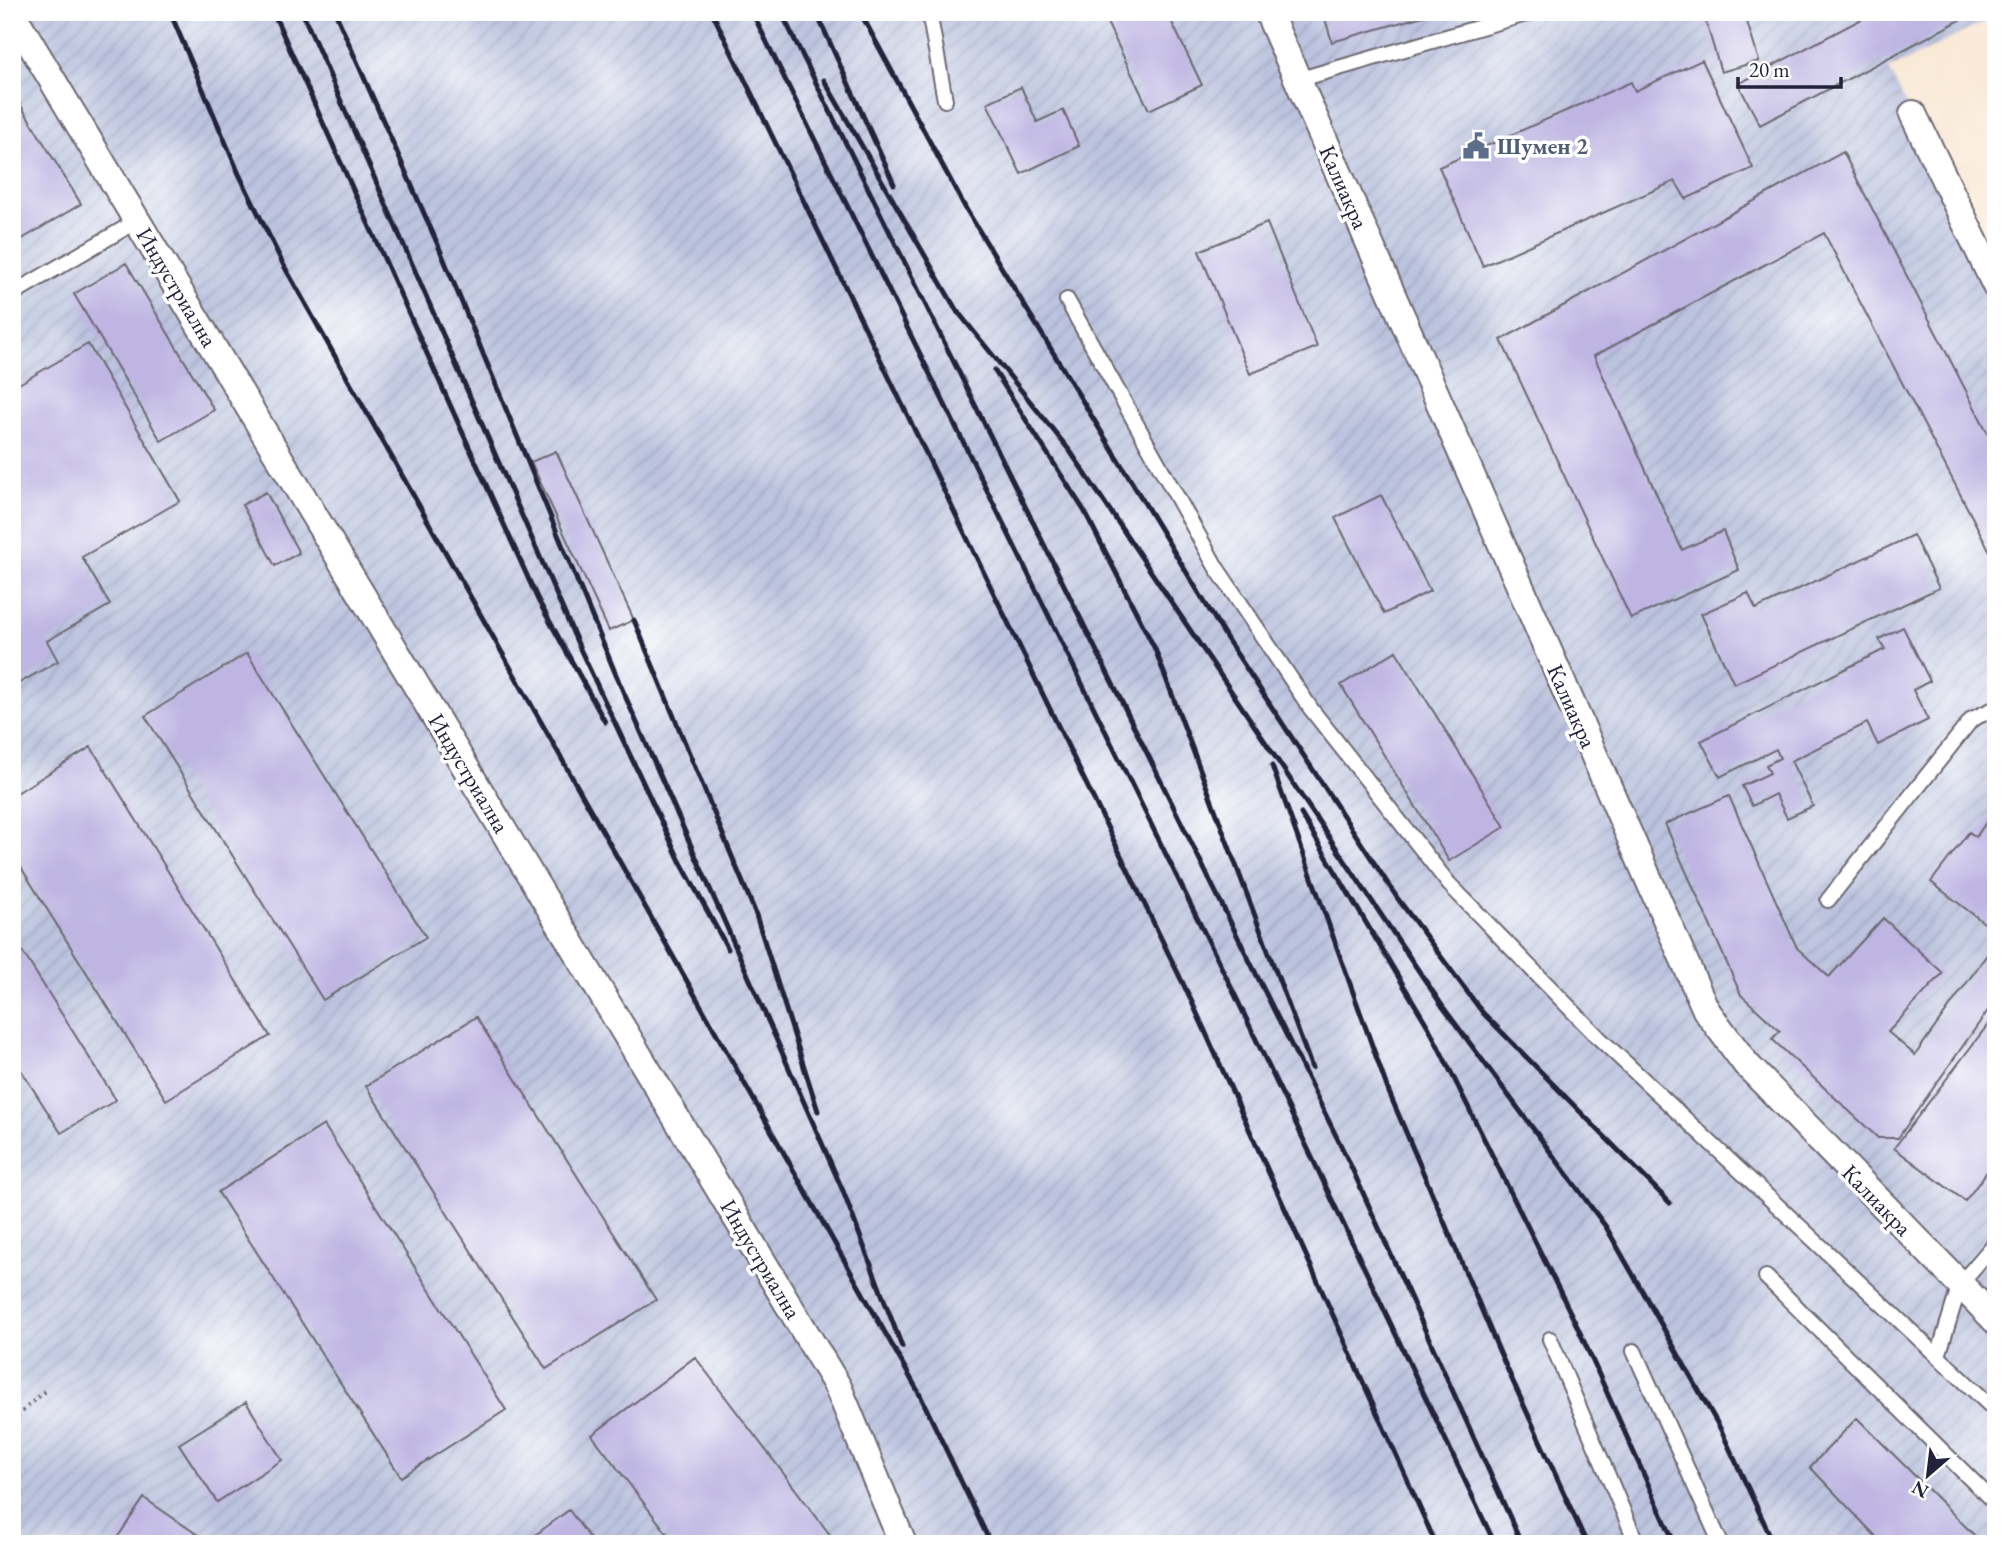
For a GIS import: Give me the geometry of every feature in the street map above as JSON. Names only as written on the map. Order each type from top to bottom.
[{"type":"street","name":"Калиакра","points":[[1268,12],[1706,1010],[1746,1064],[1996,1321]]},
{"type":"street","name":"Индустриална","points":[[12,13],[838,1387],[903,1544]]},
{"type":"street","points":[[1913,114],[1996,286]]},
{"type":"lane","points":[[929,12],[945,100]]},
{"type":"lane","points":[[1297,79],[1532,12]]},
{"type":"lane","points":[[12,294],[137,221]]},
{"type":"lane","points":[[1067,300],[1216,567],[1311,709],[1449,884],[1599,1038],[1996,1411]]},
{"type":"lane","points":[[1828,900],[1972,719],[1996,708]]},
{"type":"lane","points":[[1938,1356],[1959,1284],[1996,1242]]},
{"type":"lane","points":[[1766,1277],[1996,1504]]},
{"type":"lane","points":[[1550,1339],[1637,1544]]},
{"type":"lane","points":[[1634,1351],[1721,1544]]},
{"type":"path","points":[[12,1421],[48,1388]]},
{"type":"shaded area","points":[[12,12],[1985,12],[1989,20],[1889,69],[1996,286],[1996,1544],[12,1544]]},
{"type":"building","points":[[1102,12],[1167,12],[1202,85],[1149,110]]},
{"type":"building","points":[[1323,12],[1434,12],[1434,13],[1332,42]]},
{"type":"building","points":[[1703,12],[1744,12],[1759,61],[1721,72]]},
{"type":"building","points":[[1875,12],[1969,12],[1970,15],[1760,125],[1738,84]]},
{"type":"building","points":[[1702,60],[1753,168],[1686,199],[1675,181],[1483,266],[1439,167],[1631,82],[1635,91]]},
{"type":"building","points":[[1021,87],[1037,122],[1063,110],[1079,146],[1021,174],[987,103]]},
{"type":"building","points":[[12,91],[81,204],[12,245]]},
{"type":"building","points":[[1843,152],[1996,449],[1996,563],[1824,233],[1594,356],[1682,550],[1723,531],[1739,570],[1631,619],[1501,340]]},
{"type":"building","points":[[1267,223],[1317,347],[1250,374],[1199,251]]},
{"type":"building","points":[[126,263],[214,410],[161,441],[74,294]]},
{"type":"building","points":[[88,344],[180,501],[82,557],[110,605],[47,641],[58,661],[12,687],[12,388]]},
{"type":"building","points":[[556,451],[634,620],[609,631],[531,462]]},
{"type":"building","points":[[266,492],[299,553],[275,566],[242,505]]},
{"type":"building","points":[[1381,495],[1430,591],[1384,614],[1335,518]]},
{"type":"building","points":[[1913,535],[1939,588],[1734,684],[1701,614],[1748,593],[1756,609]]},
{"type":"building","points":[[1903,627],[1930,681],[1913,690],[1928,720],[1878,745],[1867,723],[1791,761],[1813,806],[1787,818],[1775,794],[1752,806],[1742,786],[1770,773],[1766,765],[1780,758],[1776,749],[1720,777],[1701,741],[1885,649],[1879,639]]},
{"type":"building","points":[[1396,651],[1505,827],[1449,861],[1341,685]]},
{"type":"building","points":[[247,653],[426,937],[323,1000],[145,716]]},
{"type":"building","points":[[91,747],[270,1036],[166,1100],[12,853],[12,796]]},
{"type":"building","points":[[1729,796],[1797,948],[1829,977],[1883,918],[1943,973],[1888,1032],[1915,1055],[1996,942],[1996,999],[1898,1138],[1878,1138],[1772,1039],[1780,1031],[1741,995],[1665,824]]},
{"type":"building","points":[[1996,808],[1996,932],[1931,882],[1969,832],[1976,837]]},
{"type":"building","points":[[12,935],[116,1100],[61,1133],[12,1056]]},
{"type":"building","points":[[1996,1014],[1996,1160],[1965,1201],[1894,1148]]},
{"type":"building","points":[[476,1017],[656,1300],[546,1369],[366,1086]]},
{"type":"building","points":[[324,1125],[506,1410],[401,1477],[218,1192]]},
{"type":"building","points":[[695,1357],[837,1544],[675,1544],[592,1435]]},
{"type":"building","points":[[246,1402],[282,1460],[217,1502],[179,1444]]},
{"type":"building","points":[[1857,1418],[1983,1544],[1883,1544],[1810,1467]]},
{"type":"building","points":[[144,1498],[211,1544],[113,1544]]},
{"type":"building","points":[[569,1510],[594,1544],[523,1544]]},
{"type":"railway","points":[[170,12],[239,174],[283,264],[919,1393],[991,1544]]},
{"type":"railway","points":[[273,12],[538,600],[605,722]]},
{"type":"railway","points":[[302,12],[581,651],[680,861],[728,949]]},
{"type":"railway","points":[[335,12],[438,245],[619,682],[843,1191],[902,1347]]},
{"type":"railway","points":[[712,12],[1191,1000],[1436,1544]]},
{"type":"railway","points":[[752,12],[1235,995],[1495,1544]]},
{"type":"railway","points":[[781,12],[1349,1162],[1522,1544]]},
{"type":"railway","points":[[816,12],[894,184]]},
{"type":"railway","points":[[860,12],[966,209],[1227,639],[1398,899],[1483,1013],[1670,1203]]},
{"type":"railway","points":[[824,80],[958,313]]},
{"type":"railway","points":[[954,307],[1070,451],[1443,1007],[1606,1227],[1720,1428],[1774,1544]]},
{"type":"railway","points":[[994,370],[1085,512],[1155,649],[1312,1068]]},
{"type":"railway","points":[[634,620],[755,912],[818,1111]]},
{"type":"railway","points":[[1272,766],[1388,1090],[1500,1353],[1587,1544]]},
{"type":"railway","points":[[1301,814],[1429,1028],[1577,1326],[1675,1544]]},
{"type":"place","name":"Шумен 2","points":[[1476,146]]}]
